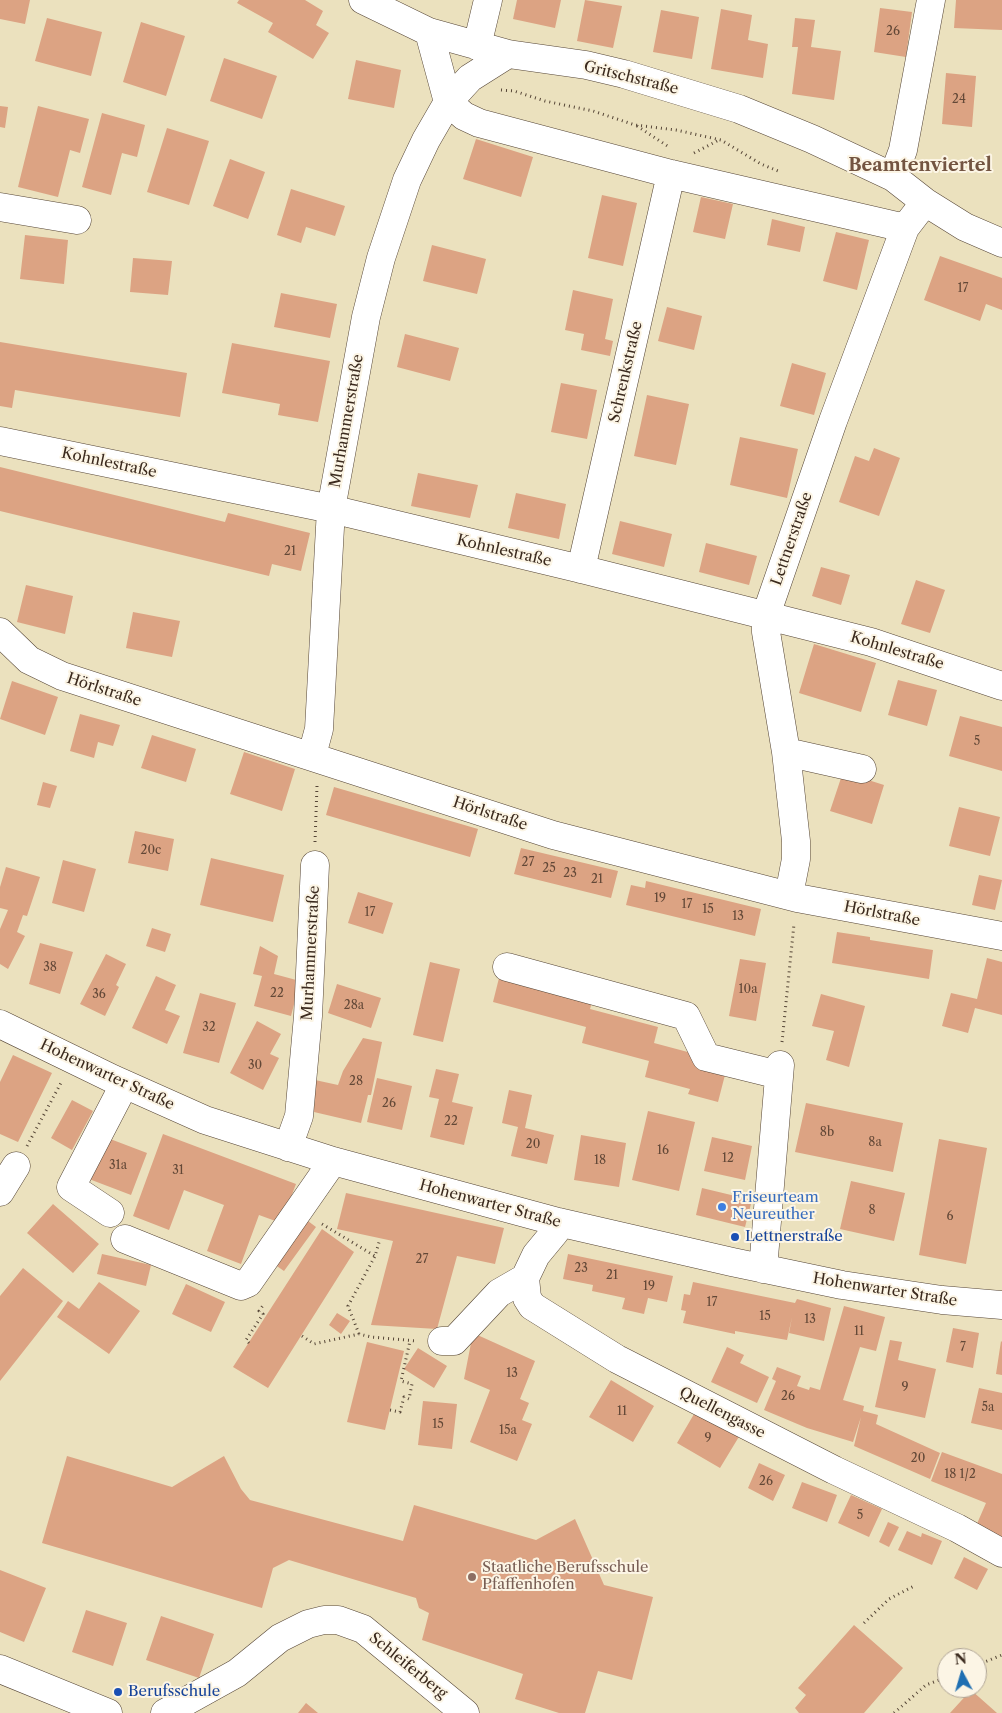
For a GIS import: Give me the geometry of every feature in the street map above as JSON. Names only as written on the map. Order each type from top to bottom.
[{"type":"street","name":"Gritschstraße","points":[[363,0],[429,32],[508,54],[586,66],[701,96],[775,124],[893,176],[925,202],[965,227],[1002,243]]},
{"type":"street","points":[[477,46],[488,0]]},
{"type":"street","points":[[893,176],[903,150],[931,0]]},
{"type":"street","points":[[429,32],[448,102],[464,116],[479,123],[671,174],[905,228]]},
{"type":"street","name":"Murhammerstraße","points":[[315,756],[319,729],[331,510],[354,379],[381,258],[407,180],[426,140],[448,102],[470,78],[508,54]]},
{"type":"street","name":"Schrenkstraße","points":[[582,569],[671,174]]},
{"type":"street","name":"Lettnerstraße","points":[[793,896],[796,841],[786,752],[766,632],[766,615],[833,421],[905,228],[925,202]]},
{"type":"street","points":[[0,208],[77,220]]},
{"type":"street","name":"Kohnlestraße","points":[[0,441],[331,510],[582,569],[871,642],[1002,686]]},
{"type":"street","name":"Hörlstraße","points":[[0,632],[29,660],[62,676],[315,756],[553,835],[793,896],[1002,936]]},
{"type":"street","points":[[786,752],[862,769]]},
{"type":"street","name":"Murhammerstraße","points":[[288,1147],[298,1116],[308,1016],[315,865]]},
{"type":"street","points":[[507,967],[686,1016],[706,1057],[779,1070],[763,1268]]},
{"type":"street","name":"Hohenwarter Straße","points":[[0,1024],[124,1085],[205,1120],[333,1161],[558,1222],[763,1268],[891,1292],[942,1300],[1002,1306]]},
{"type":"street","points":[[110,1213],[71,1186],[124,1085]]},
{"type":"street","points":[[125,1239],[241,1286],[248,1283],[333,1161]]},
{"type":"street","points":[[0,1192],[16,1166]]},
{"type":"street","points":[[442,1341],[454,1341],[499,1293],[525,1278],[536,1255],[555,1232],[558,1222]]},
{"type":"street","name":"Quellengasse","points":[[525,1278],[527,1298],[532,1306],[617,1360],[834,1470],[957,1528],[1002,1553]]},
{"type":"street","name":"Schleiferberg","points":[[174,1711],[237,1673],[268,1646],[294,1630],[324,1620],[338,1620],[363,1630],[464,1713]]},
{"type":"street","points":[[0,1669],[108,1713]]},
{"type":"path","points":[[498,89],[514,91],[545,102],[593,111],[636,125],[676,130],[721,140],[761,164],[780,171]]},
{"type":"path","name":"Murhammerstraße","points":[[315,756],[315,865]]},
{"type":"path","points":[[779,1070],[793,896]]},
{"type":"path","points":[[16,1166],[73,1060]]},
{"type":"path","points":[[322,1224],[375,1256]]},
{"type":"path","points":[[359,1334],[348,1306],[375,1256],[380,1239]]},
{"type":"path","points":[[302,1336],[314,1344],[359,1334],[410,1341],[442,1341]]},
{"type":"path","points":[[390,1410],[400,1412],[404,1397],[410,1398],[412,1384],[401,1381],[410,1341]]},
{"type":"path","points":[[864,1624],[889,1599],[914,1586]]},
{"type":"path","points":[[987,1661],[1002,1655]]},
{"type":"path","points":[[894,1713],[926,1685],[937,1681]]},
{"type":"building","points":[[0,0],[30,0],[25,24],[0,19]]},
{"type":"building","points":[[239,0],[305,0],[323,11],[316,25],[329,33],[313,59],[268,32],[273,23],[237,3]]},
{"type":"building","points":[[517,0],[561,0],[555,28],[513,19]]},
{"type":"building","points":[[585,0],[622,6],[613,48],[577,41]]},
{"type":"building","points":[[956,0],[1002,0],[1002,30],[954,28]]},
{"type":"building","points":[[880,8],[912,12],[906,57],[874,52]]},
{"type":"building","points":[[721,9],[752,15],[748,40],[768,44],[763,78],[711,69]]},
{"type":"building","points":[[661,10],[699,17],[692,59],[653,52]]},
{"type":"building","points":[[47,18],[102,32],[91,76],[35,61]]},
{"type":"building","points":[[795,18],[815,20],[811,47],[841,51],[834,100],[792,94],[798,47],[792,47]]},
{"type":"building","points":[[141,22],[185,36],[166,96],[123,82]]},
{"type":"building","points":[[224,58],[277,76],[262,119],[210,101]]},
{"type":"building","points":[[356,60],[401,70],[394,108],[348,99]]},
{"type":"building","points":[[946,73],[976,76],[972,127],[942,124]]},
{"type":"building","points":[[0,106],[8,107],[5,128],[0,127]]},
{"type":"building","points":[[38,106],[89,119],[80,153],[70,150],[58,197],[18,187]]},
{"type":"building","points":[[102,113],[145,125],[137,157],[122,153],[111,195],[82,187]]},
{"type":"building","points":[[167,128],[209,141],[189,205],[147,192]]},
{"type":"building","points":[[476,139],[533,157],[521,197],[463,179]]},
{"type":"building","points":[[230,159],[265,172],[248,219],[213,206]]},
{"type":"building","points":[[291,189],[345,206],[335,236],[306,227],[301,243],[277,235]]},
{"type":"building","points":[[602,195],[637,203],[623,266],[588,258]]},
{"type":"building","points":[[701,197],[733,204],[725,239],[693,232]]},
{"type":"building","points":[[772,219],[805,227],[800,252],[767,245]]},
{"type":"building","points":[[836,232],[869,240],[857,290],[823,281]]},
{"type":"building","points":[[25,235],[68,240],[64,284],[20,279]]},
{"type":"building","points":[[432,245],[486,259],[477,294],[423,281]]},
{"type":"building","points":[[940,256],[1002,278],[1002,310],[986,304],[980,321],[924,300]]},
{"type":"building","points":[[133,258],[172,261],[168,295],[130,292]]},
{"type":"building","points":[[573,290],[613,299],[605,339],[613,341],[610,356],[581,350],[584,334],[565,330]]},
{"type":"building","points":[[281,293],[337,304],[330,338],[274,327]]},
{"type":"building","points":[[667,307],[702,316],[694,350],[658,341]]},
{"type":"building","points":[[405,334],[459,348],[450,381],[397,367]]},
{"type":"building","points":[[0,342],[187,373],[180,417],[15,390],[12,408],[0,406]]},
{"type":"building","points":[[232,343],[330,361],[318,422],[278,415],[280,404],[222,393]]},
{"type":"building","points":[[792,363],[826,373],[814,415],[780,406]]},
{"type":"building","points":[[561,383],[597,390],[587,439],[551,432]]},
{"type":"building","points":[[647,395],[689,404],[676,465],[634,456]]},
{"type":"building","points":[[740,437],[798,449],[787,498],[730,485]]},
{"type":"building","points":[[874,448],[900,458],[879,516],[839,502],[855,456],[869,461]]},
{"type":"building","points":[[0,467],[225,522],[228,513],[310,533],[301,571],[272,564],[269,576],[0,511]]},
{"type":"building","points":[[418,473],[478,485],[470,518],[411,506]]},
{"type":"building","points":[[516,493],[566,504],[559,539],[508,528]]},
{"type":"building","points":[[620,521],[672,534],[664,567],[612,554]]},
{"type":"building","points":[[706,543],[757,556],[749,585],[699,572]]},
{"type":"building","points":[[821,567],[850,575],[841,605],[812,596]]},
{"type":"building","points":[[916,580],[945,590],[930,633],[901,624]]},
{"type":"building","points":[[26,585],[73,596],[65,634],[17,622]]},
{"type":"building","points":[[133,612],[180,621],[172,657],[126,648]]},
{"type":"building","points":[[814,644],[876,663],[861,712],[799,693]]},
{"type":"building","points":[[898,680],[937,690],[927,726],[888,715]]},
{"type":"building","points":[[12,681],[58,697],[45,735],[0,719]]},
{"type":"building","points":[[80,714],[120,725],[113,746],[98,742],[94,758],[70,751]]},
{"type":"building","points":[[960,716],[1002,727],[1002,771],[949,756]]},
{"type":"building","points":[[152,735],[196,749],[186,782],[141,768]]},
{"type":"building","points":[[244,752],[295,769],[282,811],[230,794]]},
{"type":"building","points":[[843,772],[884,785],[872,824],[830,811]]},
{"type":"building","points":[[43,782],[57,786],[50,808],[37,805]]},
{"type":"building","points":[[334,787],[478,829],[470,857],[326,815]]},
{"type":"building","points":[[959,807],[1000,817],[990,856],[949,846]]},
{"type":"building","points":[[135,831],[174,839],[168,871],[128,863]]},
{"type":"building","points":[[521,848],[618,871],[611,898],[514,874]]},
{"type":"building","points":[[211,858],[284,875],[273,922],[200,905]]},
{"type":"building","points":[[63,860],[96,869],[84,912],[52,903]]},
{"type":"building","points":[[6,867],[40,877],[27,916],[23,915],[17,932],[25,936],[8,969],[0,964],[0,929],[8,910],[0,908],[0,887]]},
{"type":"building","points":[[979,875],[1002,880],[995,910],[972,905]]},
{"type":"building","points":[[646,881],[761,909],[755,936],[626,905],[631,885],[645,888]]},
{"type":"building","points":[[358,892],[393,903],[383,934],[348,923]]},
{"type":"building","points":[[152,928],[171,934],[165,952],[146,946]]},
{"type":"building","points":[[837,932],[870,937],[870,940],[933,950],[929,979],[832,963]]},
{"type":"building","points":[[40,943],[73,952],[60,994],[29,984]]},
{"type":"building","points":[[260,946],[278,956],[274,974],[300,981],[291,1016],[254,1006],[262,976],[253,974]]},
{"type":"building","points":[[106,954],[126,964],[116,985],[119,987],[105,1016],[80,1004]]},
{"type":"building","points":[[987,958],[1002,962],[1002,1015],[975,1008],[968,1033],[942,1026],[951,993],[977,999]]},
{"type":"building","points":[[740,959],[766,963],[756,1021],[729,1016]]},
{"type":"building","points":[[430,962],[460,969],[443,1042],[413,1035]]},
{"type":"building","points":[[500,974],[593,999],[590,1009],[658,1027],[654,1043],[699,1055],[726,1071],[718,1102],[688,1094],[690,1089],[645,1077],[649,1061],[582,1043],[586,1027],[493,1002]]},
{"type":"building","points":[[156,976],[176,985],[165,1010],[180,1016],[167,1044],[132,1028]]},
{"type":"building","points":[[337,984],[381,998],[371,1028],[328,1013]]},
{"type":"building","points":[[200,993],[236,1003],[219,1063],[183,1053]]},
{"type":"building","points":[[821,994],[865,1006],[849,1067],[826,1060],[834,1031],[812,1026]]},
{"type":"building","points":[[257,1021],[281,1034],[270,1054],[279,1058],[263,1090],[230,1073]]},
{"type":"building","points":[[363,1038],[382,1042],[371,1095],[368,1095],[361,1123],[314,1112],[315,1080],[338,1085],[343,1071]]},
{"type":"building","points":[[13,1055],[52,1073],[18,1142],[0,1134],[0,1082]]},
{"type":"building","points":[[436,1069],[459,1074],[452,1102],[473,1107],[464,1145],[430,1137],[439,1099],[429,1097]]},
{"type":"building","points":[[377,1078],[412,1086],[402,1130],[367,1122]]},
{"type":"building","points":[[509,1090],[532,1095],[525,1128],[554,1135],[547,1164],[511,1156],[518,1127],[502,1123]]},
{"type":"building","points":[[72,1100],[93,1111],[72,1150],[51,1138]]},
{"type":"building","points":[[806,1103],[903,1123],[893,1172],[795,1152]]},
{"type":"building","points":[[648,1111],[695,1122],[679,1191],[632,1180]]},
{"type":"building","points":[[163,1134],[296,1184],[281,1223],[259,1215],[241,1264],[207,1251],[224,1205],[184,1190],[169,1230],[133,1216]]},
{"type":"building","points":[[581,1135],[626,1143],[619,1187],[574,1180]]},
{"type":"building","points":[[105,1137],[147,1153],[131,1195],[89,1179]]},
{"type":"building","points":[[712,1137],[752,1146],[745,1180],[704,1171]]},
{"type":"building","points":[[939,1139],[987,1148],[966,1264],[919,1255]]},
{"type":"building","points":[[851,1181],[905,1193],[894,1241],[840,1229]]},
{"type":"building","points":[[702,1188],[752,1200],[745,1227],[696,1215]]},
{"type":"building","points":[[346,1193],[504,1228],[495,1264],[457,1256],[437,1329],[371,1325],[393,1241],[337,1229]]},
{"type":"building","points":[[53,1204],[99,1244],[73,1273],[27,1233]]},
{"type":"building","points":[[304,1218],[316,1227],[284,1271],[271,1262]]},
{"type":"building","points":[[322,1229],[354,1252],[268,1388],[233,1367]]},
{"type":"building","points":[[102,1254],[151,1265],[146,1286],[97,1274]]},
{"type":"building","points":[[568,1254],[673,1276],[667,1302],[648,1298],[644,1314],[622,1309],[625,1298],[592,1291],[593,1285],[563,1279]]},
{"type":"building","points":[[23,1268],[63,1301],[0,1381],[0,1296]]},
{"type":"building","points":[[99,1282],[140,1311],[109,1354],[57,1317],[68,1301],[79,1309]]},
{"type":"building","points":[[693,1282],[795,1303],[797,1299],[831,1308],[824,1341],[789,1333],[792,1317],[787,1340],[735,1331],[735,1334],[683,1323],[686,1311],[681,1310],[684,1294],[690,1295]]},
{"type":"building","points":[[186,1284],[225,1302],[211,1332],[172,1314]]},
{"type":"building","points":[[844,1306],[885,1317],[876,1351],[860,1347],[843,1400],[864,1406],[863,1411],[878,1415],[876,1424],[940,1453],[930,1479],[854,1446],[861,1417],[853,1442],[807,1428],[764,1410],[776,1381],[772,1379],[777,1367],[801,1376],[797,1386],[809,1390],[810,1387],[820,1390]]},
{"type":"building","points":[[337,1313],[350,1321],[341,1334],[329,1325]]},
{"type":"building","points":[[953,1328],[979,1333],[973,1368],[946,1362]]},
{"type":"building","points":[[473,1333],[535,1361],[520,1399],[529,1403],[522,1420],[532,1424],[517,1461],[470,1442],[490,1390],[464,1379]]},
{"type":"building","points":[[890,1340],[902,1342],[898,1360],[936,1369],[925,1418],[875,1407]]},
{"type":"building","points":[[367,1342],[404,1351],[385,1430],[347,1422]]},
{"type":"building","points":[[1002,1342],[1002,1375],[996,1374]]},
{"type":"building","points":[[727,1347],[744,1355],[740,1363],[769,1377],[757,1403],[711,1382]]},
{"type":"building","points":[[418,1348],[447,1366],[434,1388],[404,1369]]},
{"type":"building","points":[[611,1380],[654,1406],[633,1442],[589,1417]]},
{"type":"building","points":[[979,1388],[1002,1393],[1002,1430],[971,1423]]},
{"type":"building","points":[[423,1401],[457,1404],[452,1449],[418,1445]]},
{"type":"building","points":[[697,1409],[740,1435],[720,1468],[677,1443]]},
{"type":"building","points":[[942,1452],[1002,1474],[1002,1539],[976,1526],[986,1503],[931,1481]]},
{"type":"building","name":"Staatliche Berufsschule Pfaffenhofen","points":[[67,1456],[172,1487],[224,1456],[241,1489],[250,1500],[403,1541],[414,1505],[536,1540],[575,1519],[604,1585],[653,1597],[632,1680],[598,1671],[585,1713],[559,1713],[515,1699],[523,1674],[422,1640],[429,1613],[419,1608],[416,1598],[289,1560],[273,1568],[262,1608],[42,1543]]},
{"type":"building","points":[[759,1463],[785,1475],[773,1501],[748,1488]]},
{"type":"building","points":[[802,1482],[837,1495],[827,1522],[792,1508]]},
{"type":"building","points":[[851,1495],[882,1509],[869,1537],[838,1523]]},
{"type":"building","points":[[888,1522],[899,1527],[889,1547],[879,1542]]},
{"type":"building","points":[[907,1531],[921,1537],[922,1533],[942,1541],[932,1565],[898,1550]]},
{"type":"building","points":[[964,1557],[988,1569],[977,1590],[954,1578]]},
{"type":"building","points":[[0,1570],[46,1588],[24,1642],[0,1632]]},
{"type":"building","points":[[86,1610],[127,1623],[113,1666],[72,1652]]},
{"type":"building","points":[[161,1616],[214,1634],[199,1678],[146,1660]]},
{"type":"building","points":[[854,1625],[903,1668],[864,1713],[799,1713],[795,1708],[806,1695],[798,1688]]},
{"type":"building","points":[[964,1698],[980,1698],[997,1713],[950,1713]]},
{"type":"building","points":[[306,1703],[318,1713],[298,1713]]},
{"type":"place","name":"Friseurteam Neureuther","points":[[722,1207]]},
{"type":"place","name":"Lettnerstraße","points":[[735,1237]]},
{"type":"place","name":"Staatliche Berufsschule Pfaffenhofen","points":[[472,1577]]},
{"type":"place","name":"Berufsschule","points":[[118,1692]]},
{"type":"district","name":"Beamtenviertel","points":[[920,166]]}]
